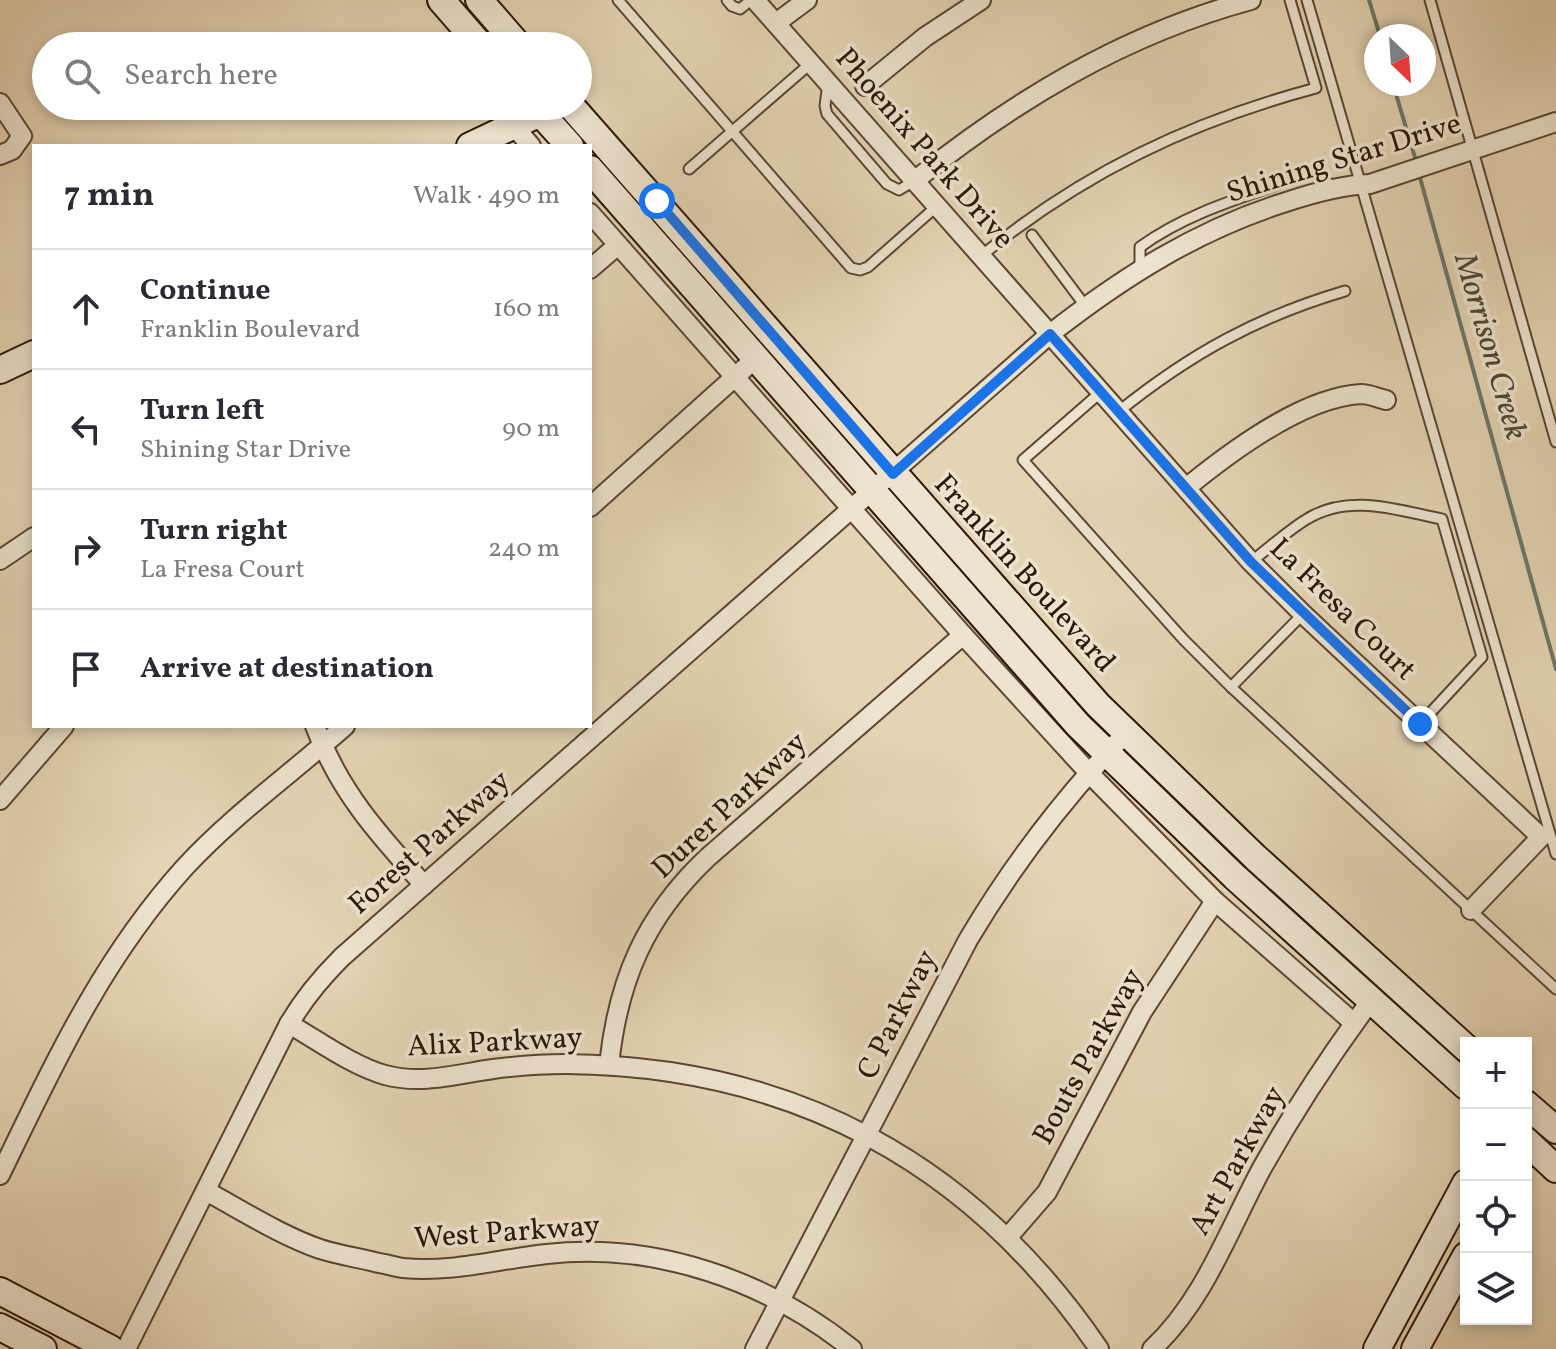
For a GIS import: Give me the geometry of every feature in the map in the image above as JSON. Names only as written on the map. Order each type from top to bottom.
[{"type":"main road","points":[[441,0],[469,32]]},
{"type":"main road","points":[[479,0],[507,32]]},
{"type":"main road","points":[[474,144],[522,120]]},
{"type":"main road","points":[[552,120],[569,144]]},
{"type":"main road","name":"Franklin Boulevard","points":[[583,120],[1098,705],[1255,857],[1460,1043]]},
{"type":"main road","name":"Franklin Boulevard","points":[[592,171],[1078,725],[1235,877],[1460,1080]]},
{"type":"main road","points":[[0,370],[32,355]]},
{"type":"main road","points":[[1532,1114],[1556,1130]]},
{"type":"main road","points":[[1532,1147],[1556,1169]]},
{"type":"main road","points":[[1377,1349],[1460,1194]]},
{"type":"main road","points":[[1415,1349],[1460,1267]]},
{"type":"main road","points":[[0,1291],[111,1349]]},
{"type":"main road","points":[[0,1327],[43,1349]]},
{"type":"street","name":"Phoenix Park Drive","points":[[753,0],[1050,334]]},
{"type":"street","points":[[776,23],[807,0]]},
{"type":"street","points":[[865,86],[925,37],[981,0]]},
{"type":"street","points":[[914,181],[1016,105],[1094,60],[1193,18],[1251,0]]},
{"type":"street","points":[[0,103],[22,136],[12,150],[0,155]]},
{"type":"street","name":"Shining Star Drive","points":[[893,474],[1050,334],[1140,269],[1222,225],[1264,209],[1334,189],[1365,184],[1556,122]]},
{"type":"street","points":[[513,125],[529,144]]},
{"type":"street","points":[[592,215],[1089,773],[1215,901],[1354,1023]]},
{"type":"street","points":[[592,267],[618,245]]},
{"type":"street","name":"La Fresa Court","points":[[1050,334],[1251,562],[1541,837],[1471,910]]},
{"type":"street","points":[[592,505],[756,358]]},
{"type":"street","points":[[1186,488],[1253,437],[1318,405],[1362,394],[1386,400]]},
{"type":"street","name":"Forest Parkway","points":[[126,1349],[289,1024],[316,983],[893,474]]},
{"type":"street","points":[[0,560],[32,538]]},
{"type":"street","name":"Durer Parkway","points":[[609,1065],[616,1013],[635,955],[679,887],[707,858],[963,635]]},
{"type":"street","points":[[0,800],[62,728]]},
{"type":"street","points":[[316,728],[322,747],[364,818],[424,885]]},
{"type":"street","points":[[0,1175],[77,1019],[119,950],[151,908],[223,829],[343,728]]},
{"type":"street","name":"C Parkway","points":[[755,1349],[968,940],[997,891],[1028,846],[1127,732]]},
{"type":"street","name":"Bouts Parkway","points":[[1008,1237],[1047,1192],[1142,1012],[1215,901]]},
{"type":"street","name":"Art Parkway","points":[[1152,1349],[1178,1321],[1204,1282],[1264,1164],[1293,1115],[1372,999]]},
{"type":"street","name":"Alix Parkway","points":[[289,1024],[370,1069],[400,1078],[432,1079],[519,1066],[609,1065],[657,1069],[743,1085],[784,1098],[868,1135],[939,1180],[1008,1237],[1048,1281],[1099,1349]]},
{"type":"street","name":"West Parkway","points":[[206,1191],[302,1242],[340,1255],[400,1268],[452,1268],[550,1253],[618,1254],[686,1265],[782,1300],[852,1349]]},
{"type":"lane","points":[[618,0],[851,268],[860,270],[868,267],[937,206]]},
{"type":"lane","points":[[727,0],[740,9],[753,0]]},
{"type":"lane","points":[[981,256],[1057,199],[1131,156],[1221,117],[1316,88],[1290,0]]},
{"type":"lane","points":[[1307,0],[1365,184],[1556,854]]},
{"type":"lane","points":[[1430,0],[1556,442]]},
{"type":"lane","points":[[689,169],[811,63]]},
{"type":"lane","points":[[1032,235],[1086,307]]},
{"type":"lane","points":[[1118,412],[1156,381],[1221,340],[1264,319],[1345,291]]},
{"type":"lane","points":[[1101,392],[1023,460],[1183,639],[1231,687],[1556,989]]},
{"type":"lane","points":[[1251,562],[1306,520],[1338,506],[1374,505],[1442,519],[1482,657],[1420,724]]},
{"type":"lane","points":[[1231,687],[1303,614]]},
{"type":"waterway","name":"Morrison Creek","points":[[1369,0],[1376,24]]},
{"type":"waterway","name":"Morrison Creek","points":[[1397,96],[1416,161]]},
{"type":"waterway","name":"Morrison Creek","points":[[1419,174],[1556,669]]},
{"type":"route","points":[[657,201],[893,474],[1050,334],[1251,562],[1420,724]]}]
